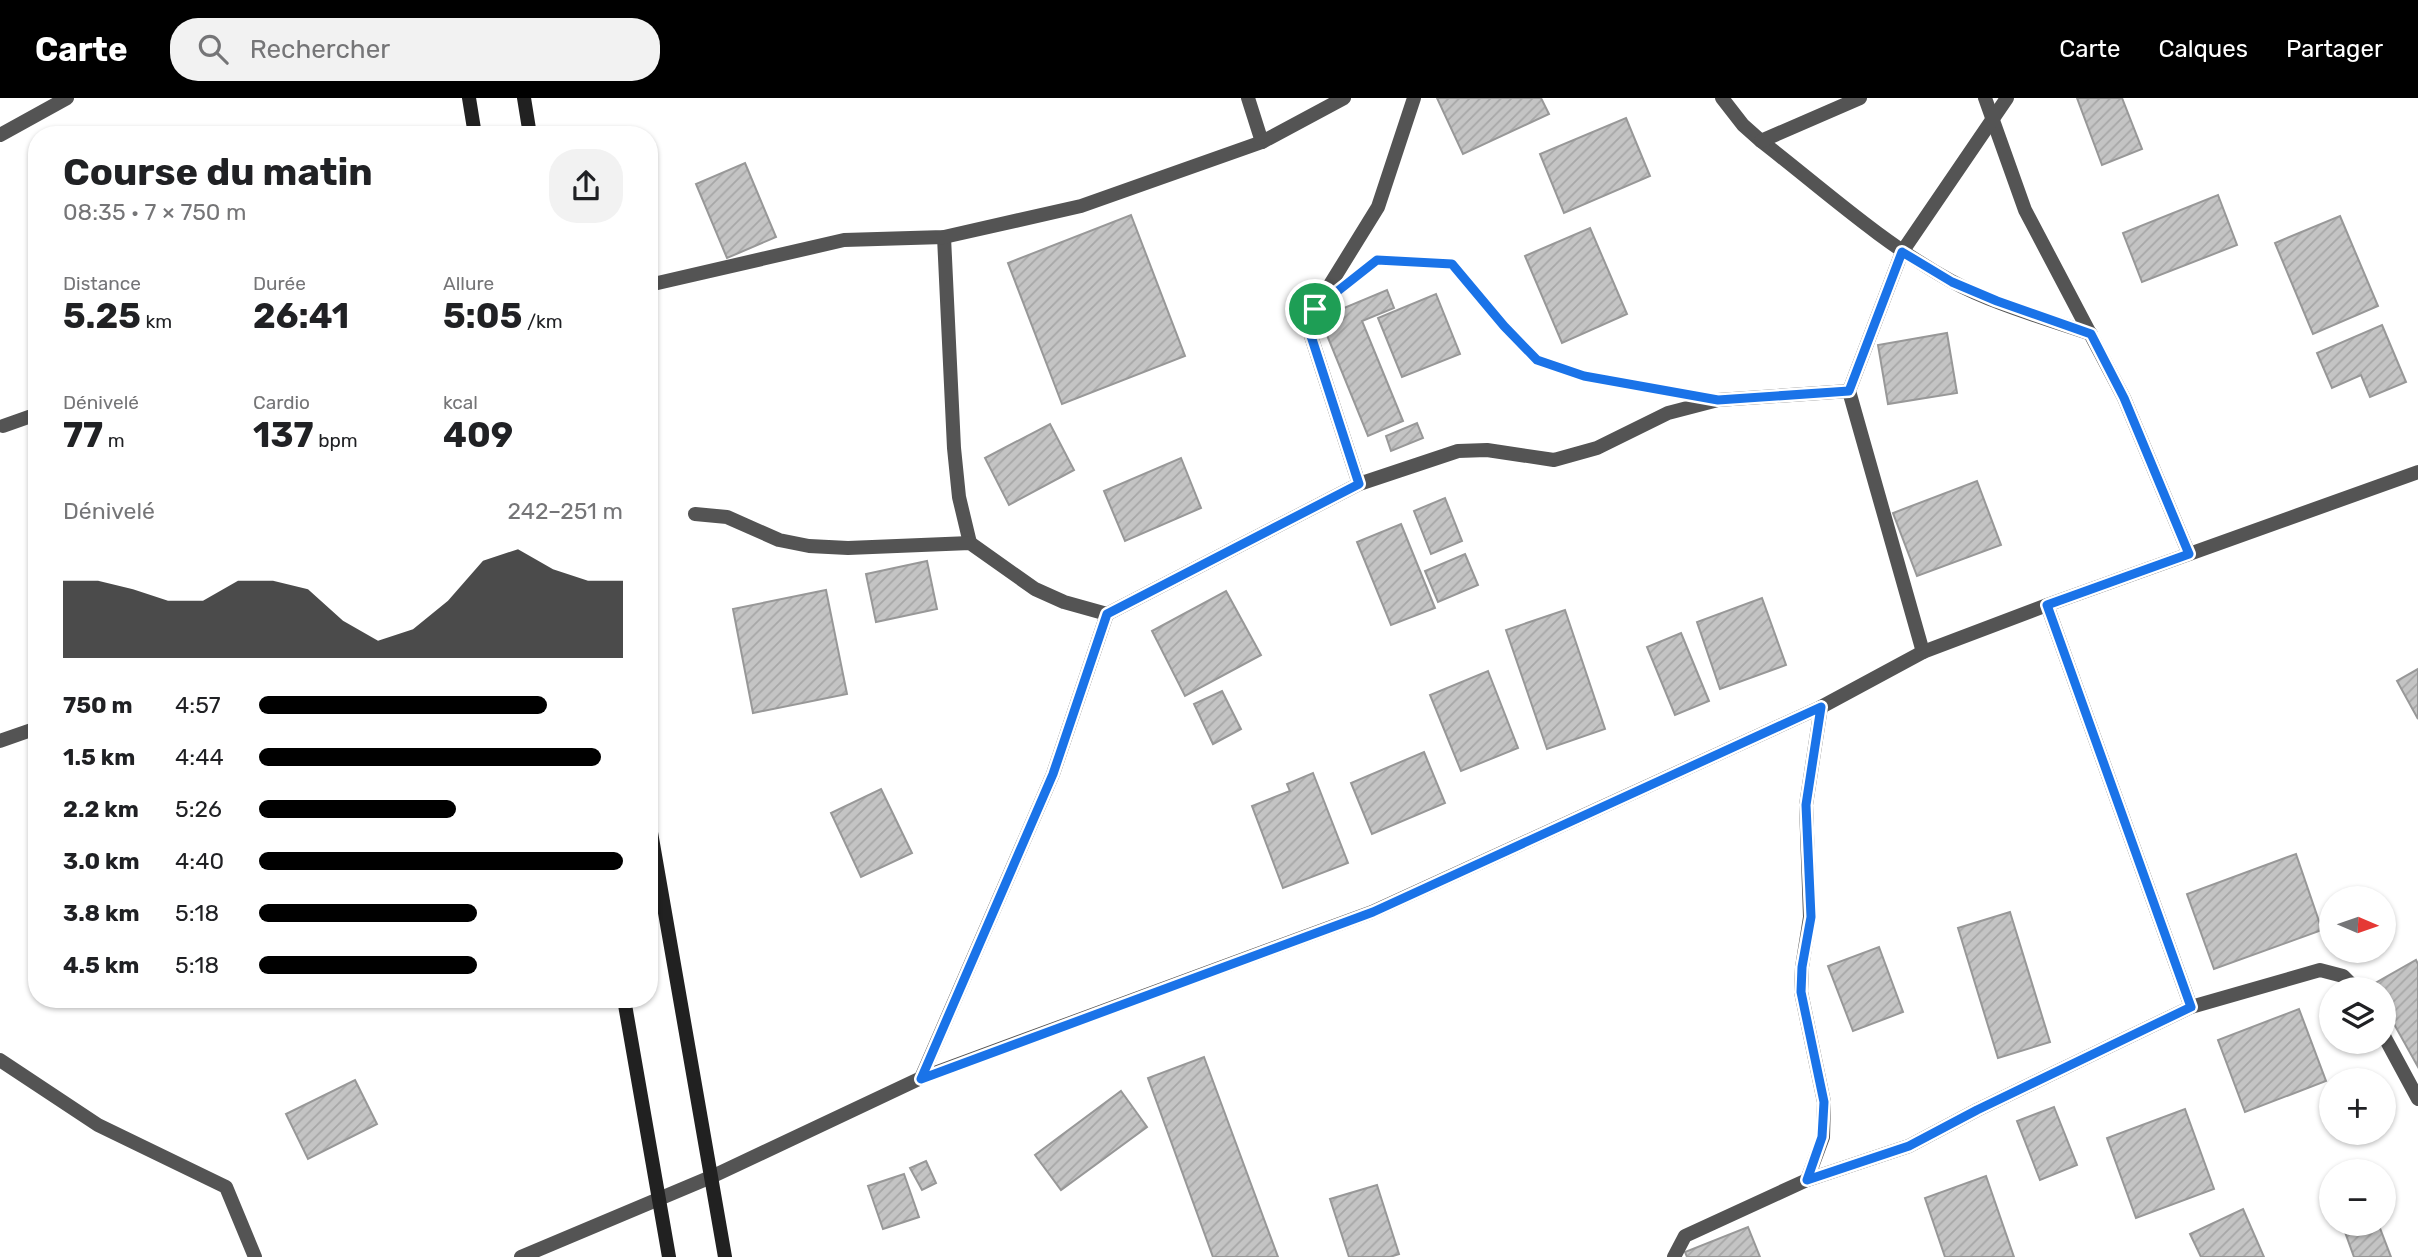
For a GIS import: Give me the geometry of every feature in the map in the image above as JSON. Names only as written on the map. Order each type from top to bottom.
[{"type":"main road","points":[[469,98],[474,126]]},
{"type":"main road","points":[[524,98],[529,126]]},
{"type":"main road","points":[[658,873],[725,1257]]},
{"type":"main road","points":[[626,1008],[669,1257]]},
{"type":"street","points":[[0,135],[67,98]]},
{"type":"street","points":[[1248,98],[1262,142]]},
{"type":"street","points":[[658,283],[844,240],[944,237],[1081,206],[1262,142],[1344,98]]},
{"type":"street","points":[[1359,484],[1311,336],[1315,309],[1378,207],[1414,98]]},
{"type":"street","points":[[1722,98],[1743,125],[1761,141],[1902,252],[1952,282],[2091,334]]},
{"type":"street","points":[[1761,141],[1860,98]]},
{"type":"street","points":[[1985,98],[2025,210],[2124,398],[2189,554]]},
{"type":"street","points":[[1923,652],[1849,391],[1902,252],[2007,98]]},
{"type":"street","points":[[944,237],[954,448],[959,497],[970,543]]},
{"type":"street","points":[[695,514],[727,517],[779,540],[809,546],[848,548],[970,543],[1035,589],[1064,602],[1107,614],[1359,484],[1458,452],[1487,450],[1554,460],[1597,448],[1668,413],[1718,400],[1849,391]]},
{"type":"street","points":[[3,426],[28,417]]},
{"type":"street","points":[[521,1257],[711,1177],[921,1079],[1373,912],[1821,707],[1923,652],[2418,472]]},
{"type":"street","points":[[2047,605],[2191,1007]]},
{"type":"street","points":[[921,1079],[1053,774],[1107,614]]},
{"type":"street","points":[[1807,1180],[1822,1137],[1824,1102],[1801,992],[1802,967],[1811,917],[1806,805],[1821,707]]},
{"type":"street","points":[[0,741],[28,731]]},
{"type":"street","points":[[1675,1257],[1685,1236],[1807,1180],[1909,1146],[1977,1110],[2191,1007],[2320,970],[2344,977]]},
{"type":"street","points":[[2394,1054],[2418,1099]]},
{"type":"street","points":[[0,1060],[98,1125],[226,1186],[255,1257]]},
{"type":"path","points":[[1377,260],[1452,264],[1504,326],[1537,360],[1584,376],[1664,390]]},
{"type":"building","points":[[1437,98],[1541,98],[1549,114],[1463,154]]},
{"type":"building","points":[[2077,98],[2122,98],[2142,149],[2102,165]]},
{"type":"building","points":[[1626,118],[1650,176],[1564,213],[1540,154]]},
{"type":"building","points":[[745,163],[776,237],[727,258],[696,184]]},
{"type":"building","points":[[2218,195],[2237,245],[2142,282],[2123,233]]},
{"type":"building","points":[[1131,215],[1185,356],[1062,404],[1008,263]]},
{"type":"building","points":[[2340,216],[2378,306],[2313,334],[2275,243]]},
{"type":"building","points":[[1590,228],[1627,314],[1562,343],[1525,256]]},
{"type":"building","points":[[1387,290],[1394,308],[1362,321],[1403,421],[1368,436],[1320,318]]},
{"type":"building","points":[[1436,294],[1460,354],[1402,377],[1378,318]]},
{"type":"building","points":[[2382,325],[2406,382],[2370,397],[2361,375],[2332,388],[2317,353]]},
{"type":"building","points":[[1947,333],[1957,393],[1888,404],[1878,345]]},
{"type":"building","points":[[1417,423],[1423,438],[1391,451],[1386,436]]},
{"type":"building","points":[[1050,424],[1074,470],[1009,505],[985,458]]},
{"type":"building","points":[[1181,458],[1201,508],[1125,541],[1104,491]]},
{"type":"building","points":[[1977,481],[2001,545],[1917,576],[1893,513]]},
{"type":"building","points":[[1445,498],[1462,541],[1431,554],[1414,511]]},
{"type":"building","points":[[1401,524],[1435,608],[1391,625],[1357,542]]},
{"type":"building","points":[[1465,554],[1478,585],[1438,602],[1425,571]]},
{"type":"building","points":[[927,561],[937,609],[876,622],[866,574]]},
{"type":"building","points":[[826,590],[847,694],[753,713],[733,609]]},
{"type":"building","points":[[1226,591],[1261,655],[1185,696],[1152,631]]},
{"type":"building","points":[[1762,598],[1786,665],[1720,689],[1697,622]]},
{"type":"building","points":[[1565,610],[1605,729],[1547,749],[1506,630]]},
{"type":"building","points":[[1681,633],[1709,701],[1675,715],[1647,647]]},
{"type":"building","points":[[2418,669],[2418,719],[2397,681]]},
{"type":"building","points":[[1488,671],[1518,748],[1461,771],[1430,695]]},
{"type":"building","points":[[1222,691],[1241,729],[1213,744],[1194,704]]},
{"type":"building","points":[[1424,752],[1445,803],[1372,834],[1351,783]]},
{"type":"building","points":[[1313,773],[1348,863],[1283,888],[1252,806],[1290,791],[1287,784]]},
{"type":"building","points":[[881,789],[912,853],[861,877],[831,813]]},
{"type":"building","points":[[2296,854],[2319,921],[2319,931],[2214,969],[2187,894]]},
{"type":"building","points":[[2010,912],[2050,1042],[1998,1058],[1958,928]]},
{"type":"building","points":[[1879,947],[1903,1012],[1853,1031],[1828,966]]},
{"type":"building","points":[[2416,960],[2418,964],[2418,1067],[2396,1028],[2396,977],[2386,977]]},
{"type":"building","points":[[2299,1009],[2321,1068],[2319,1068],[2319,1084],[2245,1112],[2218,1040]]},
{"type":"building","points":[[1204,1057],[1278,1257],[1213,1257],[1148,1078]]},
{"type":"building","points":[[355,1080],[377,1124],[308,1159],[286,1114]]},
{"type":"building","points":[[1121,1091],[1147,1127],[1061,1190],[1035,1155]]},
{"type":"building","points":[[2054,1107],[2077,1165],[2040,1180],[2017,1121]]},
{"type":"building","points":[[2185,1109],[2214,1189],[2136,1218],[2107,1138]]},
{"type":"building","points":[[926,1161],[936,1183],[922,1190],[910,1168]]},
{"type":"building","points":[[904,1174],[919,1217],[883,1229],[868,1186]]},
{"type":"building","points":[[1986,1176],[2014,1257],[1945,1257],[1925,1198]]},
{"type":"building","points":[[1377,1185],[1399,1254],[1390,1257],[1349,1257],[1330,1199]]},
{"type":"building","points":[[2243,1209],[2264,1257],[2201,1257],[2190,1234]]},
{"type":"building","points":[[1748,1227],[1760,1257],[1687,1257],[1685,1252]]},
{"type":"building","points":[[2346,1236],[2383,1236],[2391,1257],[2354,1257]]},
{"type":"route","points":[[1902,252],[1952,282],[2091,334],[2124,398],[2189,554],[2047,605],[2191,1007],[1977,1110],[1909,1146],[1807,1180],[1822,1137],[1824,1102],[1801,992],[1802,967],[1811,917],[1806,805],[1821,707],[1373,912],[921,1079],[1053,774],[1107,614],[1359,484],[1311,336],[1315,309],[1377,260],[1452,264],[1504,326],[1537,360],[1584,376],[1718,400],[1849,391],[1902,252]]}]
